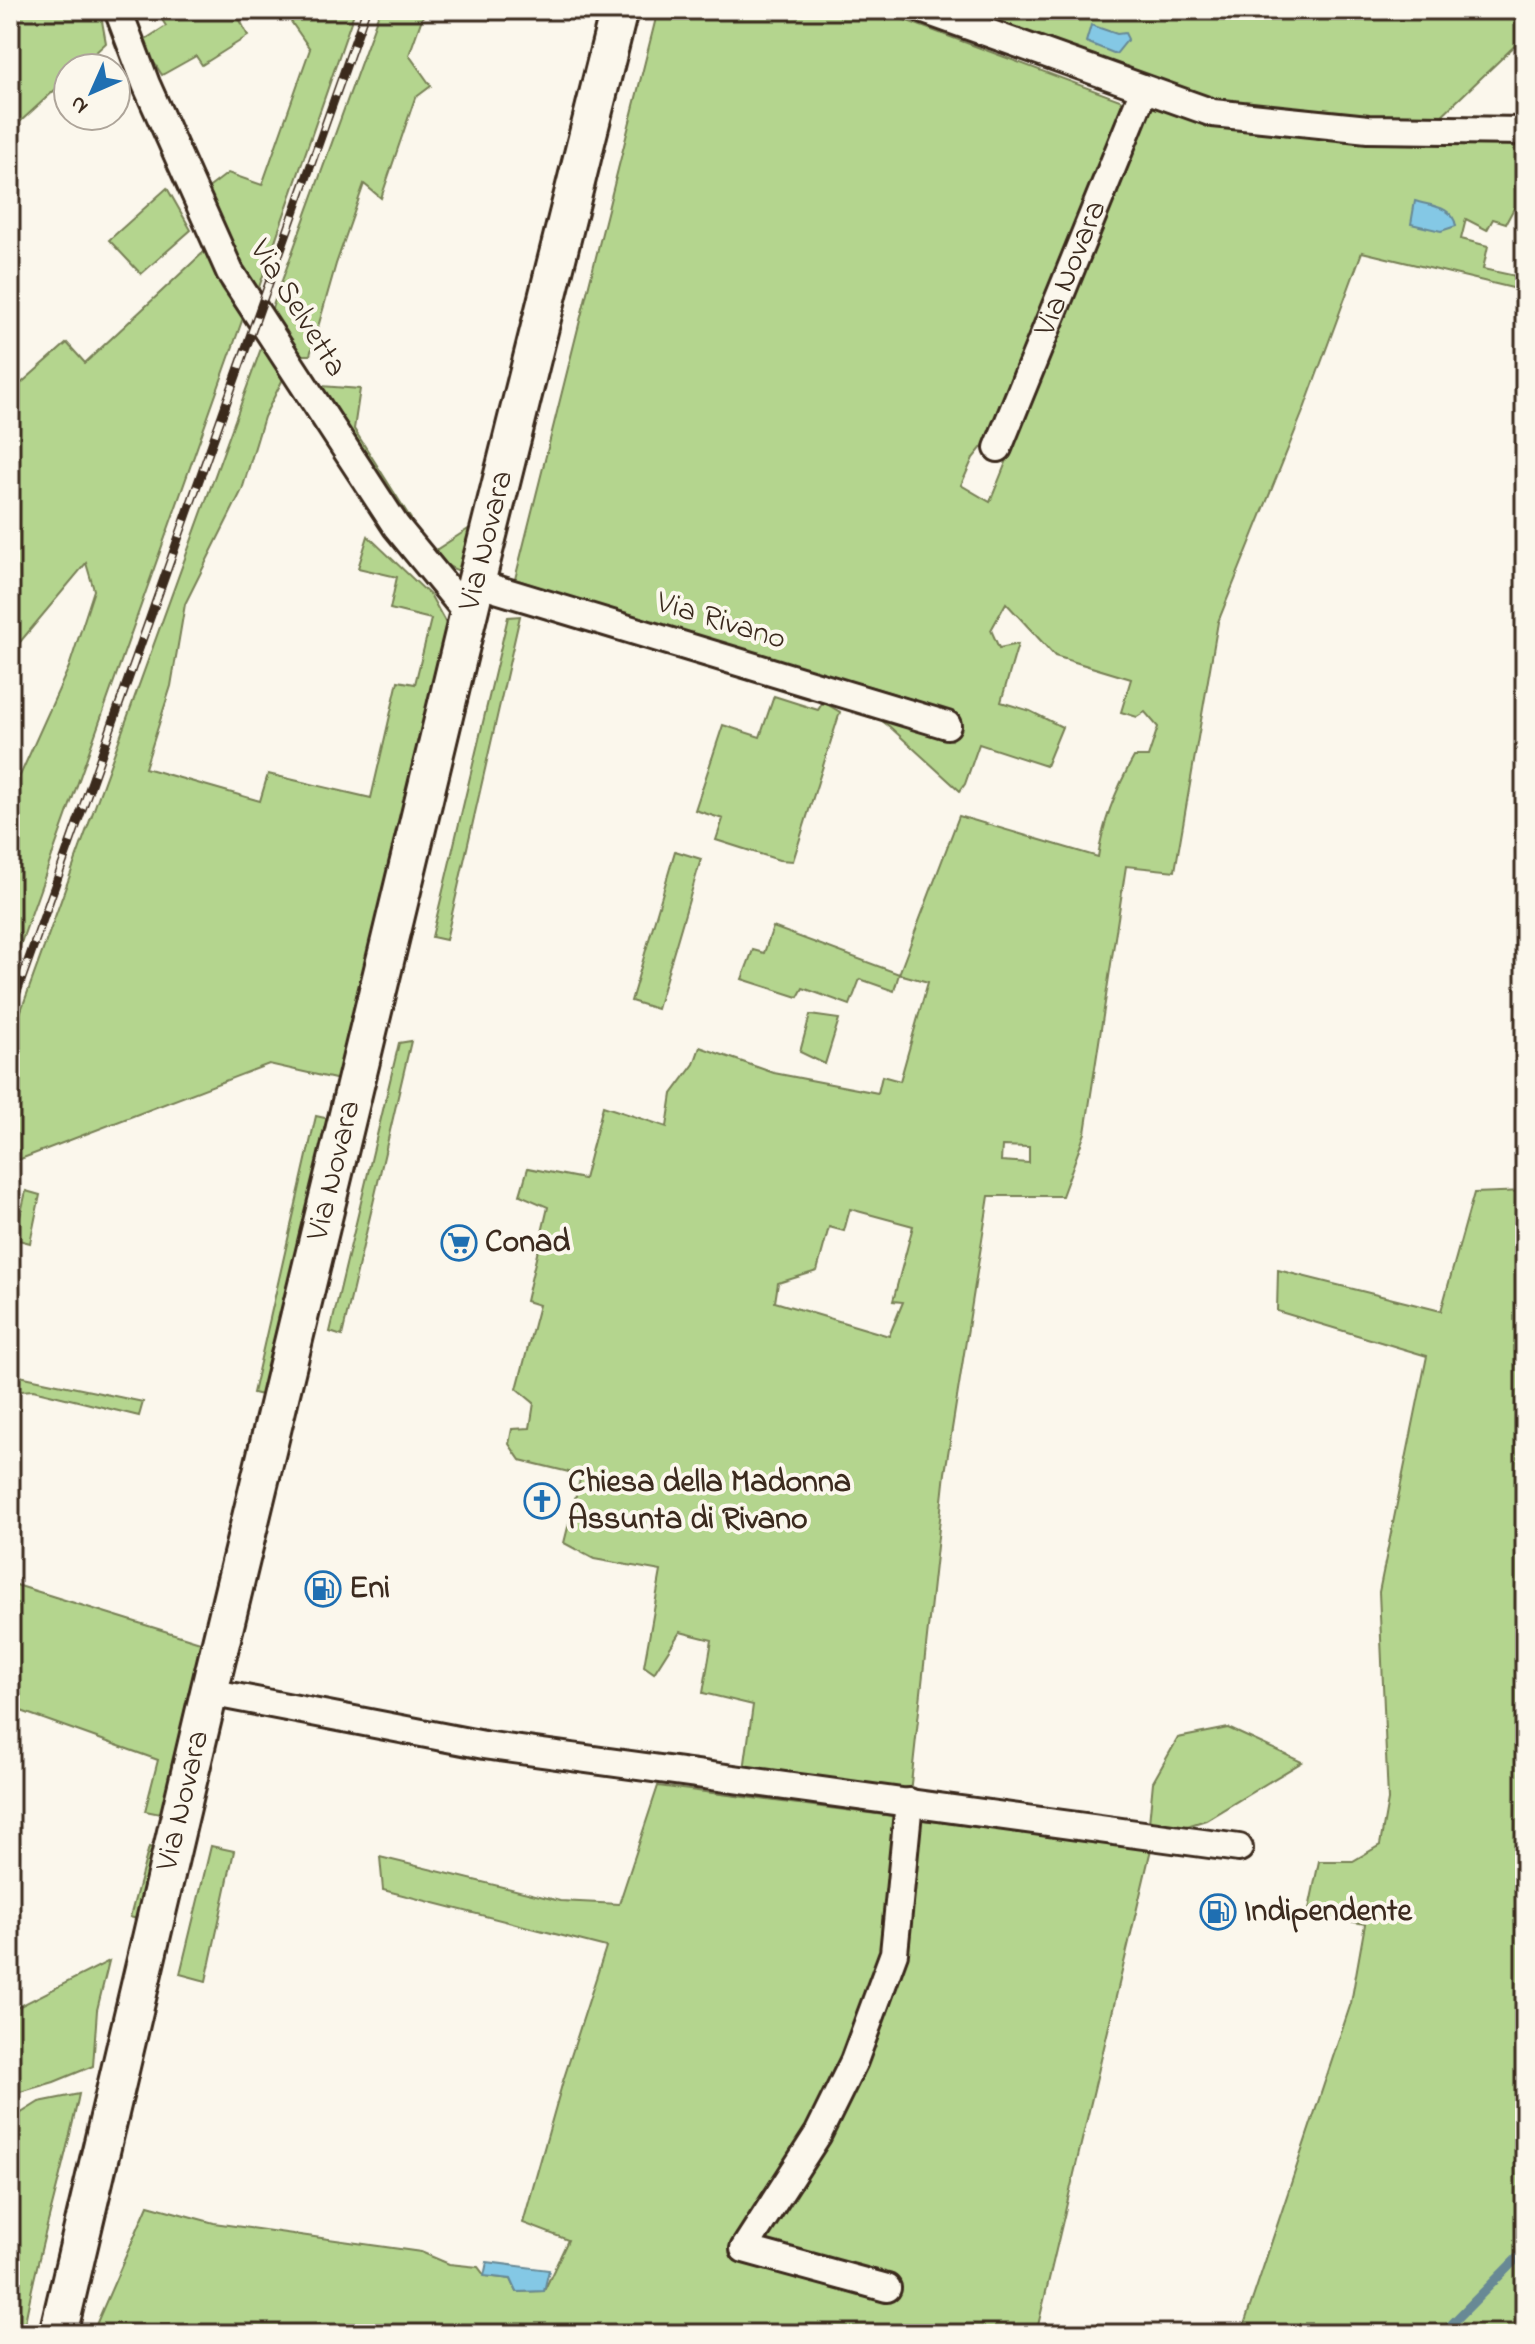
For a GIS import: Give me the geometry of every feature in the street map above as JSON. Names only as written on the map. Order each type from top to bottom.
[{"type":"main road","name":"Via Novara","points":[[58,2334],[209,1692],[619,10]]},
{"type":"street","name":"Via Selvetta","points":[[118,10],[146,84],[230,272],[396,526],[473,599]]},
{"type":"street","points":[[924,10],[1213,113],[1368,129],[1525,131]]},
{"type":"street","name":"Via Novara","points":[[998,448],[1144,89]]},
{"type":"street","name":"Via Rivano","points":[[473,599],[947,725]]},
{"type":"street","points":[[209,1692],[484,1745],[1239,1848]]},
{"type":"street","points":[[887,2288],[744,2249],[818,2134],[854,2061],[894,1953],[909,1802]]},
{"type":"green space","points":[[10,10],[100,10],[106,43],[96,52],[52,52],[52,93],[10,131]]},
{"type":"green space","points":[[156,10],[235,10],[248,36],[202,65],[196,56],[162,75],[141,42],[166,26]]},
{"type":"green space","points":[[283,10],[355,10],[257,293],[202,193],[228,173],[262,185],[310,49]]},
{"type":"green space","points":[[380,10],[425,10],[409,55],[431,86],[415,98],[381,198],[364,184],[336,264],[310,355],[297,355],[271,311]]},
{"type":"green space","points":[[658,10],[878,10],[1128,103],[996,430],[973,458],[961,485],[990,502],[1151,102],[1205,125],[1525,142],[1525,171],[1514,186],[1525,194],[1525,218],[1514,208],[1506,223],[1493,219],[1487,230],[1466,219],[1461,239],[1488,246],[1483,269],[1525,278],[1525,291],[1362,252],[1304,409],[1218,622],[1175,871],[1126,866],[1085,1133],[1062,1196],[989,1196],[945,1473],[910,1793],[744,1770],[753,1705],[703,1693],[712,1640],[680,1632],[654,1673],[644,1666],[661,1571],[594,1559],[564,1543],[581,1475],[520,1460],[509,1444],[512,1429],[530,1428],[534,1403],[517,1389],[539,1305],[526,1301],[548,1207],[520,1195],[528,1168],[584,1179],[603,1106],[667,1127],[672,1094],[694,1064],[700,1047],[774,1073],[878,1093],[882,1076],[900,1081],[928,982],[899,974],[959,816],[1098,857],[1107,818],[1121,781],[1134,757],[1148,757],[1158,727],[1145,712],[1137,717],[1121,712],[1131,679],[1055,656],[1006,603],[991,630],[999,648],[1018,644],[1001,702],[1030,711],[1062,727],[1046,766],[979,744],[960,791],[873,714],[952,740],[961,722],[941,711],[895,694],[710,642],[515,579]],"holes":[[[1002,1146],[1029,1147],[1029,1163],[1001,1161]],[[850,1209],[913,1226],[893,1301],[903,1302],[889,1336],[775,1302],[778,1283],[817,1271],[829,1227],[844,1231]]]},
{"type":"green space","points":[[959,10],[1525,10],[1525,36],[1437,120],[1397,120],[1217,105],[1149,76]]},
{"type":"green space","points":[[167,188],[191,230],[141,274],[109,240]]},
{"type":"green space","points":[[207,249],[222,288],[243,318],[10,974],[10,806],[18,780],[69,667],[94,590],[86,563],[10,654],[10,393],[67,343],[85,363]]},
{"type":"green space","points":[[533,332],[465,572],[460,571],[444,562],[436,550],[473,526],[519,334]]},
{"type":"green space","points":[[263,343],[283,379],[264,417],[242,490],[185,604],[171,686],[145,768],[260,801],[268,774],[371,798],[398,681],[415,684],[431,619],[390,609],[397,577],[358,568],[368,536],[431,596],[449,629],[344,1081],[269,1064],[10,1163],[10,1041]]},
{"type":"green space","points":[[321,386],[360,389],[354,429],[411,519],[408,525]]},
{"type":"green space","points":[[520,616],[446,940],[432,937],[508,617]]},
{"type":"green space","points":[[774,696],[818,710],[823,702],[840,712],[793,861],[779,860],[716,840],[723,819],[695,810],[723,725],[760,737]]},
{"type":"green space","points":[[675,851],[701,859],[657,1009],[631,1001]]},
{"type":"green space","points":[[773,927],[899,974],[894,991],[860,979],[850,1005],[803,988],[798,997],[742,979],[753,950],[764,953]]},
{"type":"green space","points":[[810,1015],[839,1019],[825,1064],[800,1052]]},
{"type":"green space","points":[[411,1041],[342,1336],[330,1332],[399,1043]]},
{"type":"green space","points":[[316,1116],[334,1120],[270,1397],[253,1393]]},
{"type":"green space","points":[[26,1191],[40,1195],[30,1243],[15,1239]]},
{"type":"green space","points":[[1525,1191],[1525,2334],[1241,2334],[1351,2003],[1365,1924],[1308,1914],[1319,1861],[1353,1861],[1380,1845],[1388,1800],[1379,1592],[1427,1356],[1277,1311],[1278,1270],[1441,1311],[1474,1193]]},
{"type":"green space","points":[[10,1374],[143,1402],[139,1416],[33,1390],[10,1392]]},
{"type":"green space","points":[[10,1583],[213,1646],[171,1816],[145,1811],[158,1760],[10,1707]]},
{"type":"green space","points":[[1228,1728],[1302,1762],[1206,1820],[1181,1828],[1149,1823],[1153,1782],[1178,1738]]},
{"type":"green space","points":[[658,1786],[1151,1849],[1036,2334],[92,2334],[148,2205],[214,2223],[421,2252],[449,2264],[478,2267],[485,2276],[511,2279],[517,2292],[544,2291],[568,2240],[523,2223],[563,2081],[606,1947],[383,1890],[380,1857],[560,1901],[619,1904]]},
{"type":"green space","points":[[211,1846],[234,1851],[206,1981],[180,1974]]},
{"type":"green space","points":[[149,1847],[163,1850],[144,1921],[130,1917]]},
{"type":"green space","points":[[109,1961],[97,2010],[93,2066],[10,2095],[10,2011]]},
{"type":"green space","points":[[79,2094],[24,2328],[10,2327],[10,2120],[39,2102]]},
{"type":"water","points":[[1091,25],[1117,34],[1125,33],[1128,39],[1116,54],[1086,42]]},
{"type":"water","points":[[1415,201],[1451,214],[1456,226],[1441,231],[1411,224]]},
{"type":"water","points":[[487,2262],[549,2270],[544,2291],[517,2292],[511,2279],[484,2276]]},
{"type":"waterway","points":[[1442,2334],[1525,2250]]},
{"type":"railway","points":[[10,1012],[366,10]]},
{"type":"place","name":"Conad","points":[[459,1243]]},
{"type":"place","name":"Chiesa della Madonna Assunta di Rivano","points":[[542,1501]]},
{"type":"place","name":"Eni","points":[[323,1589]]},
{"type":"place","name":"Indipendente","points":[[1218,1912]]}]
